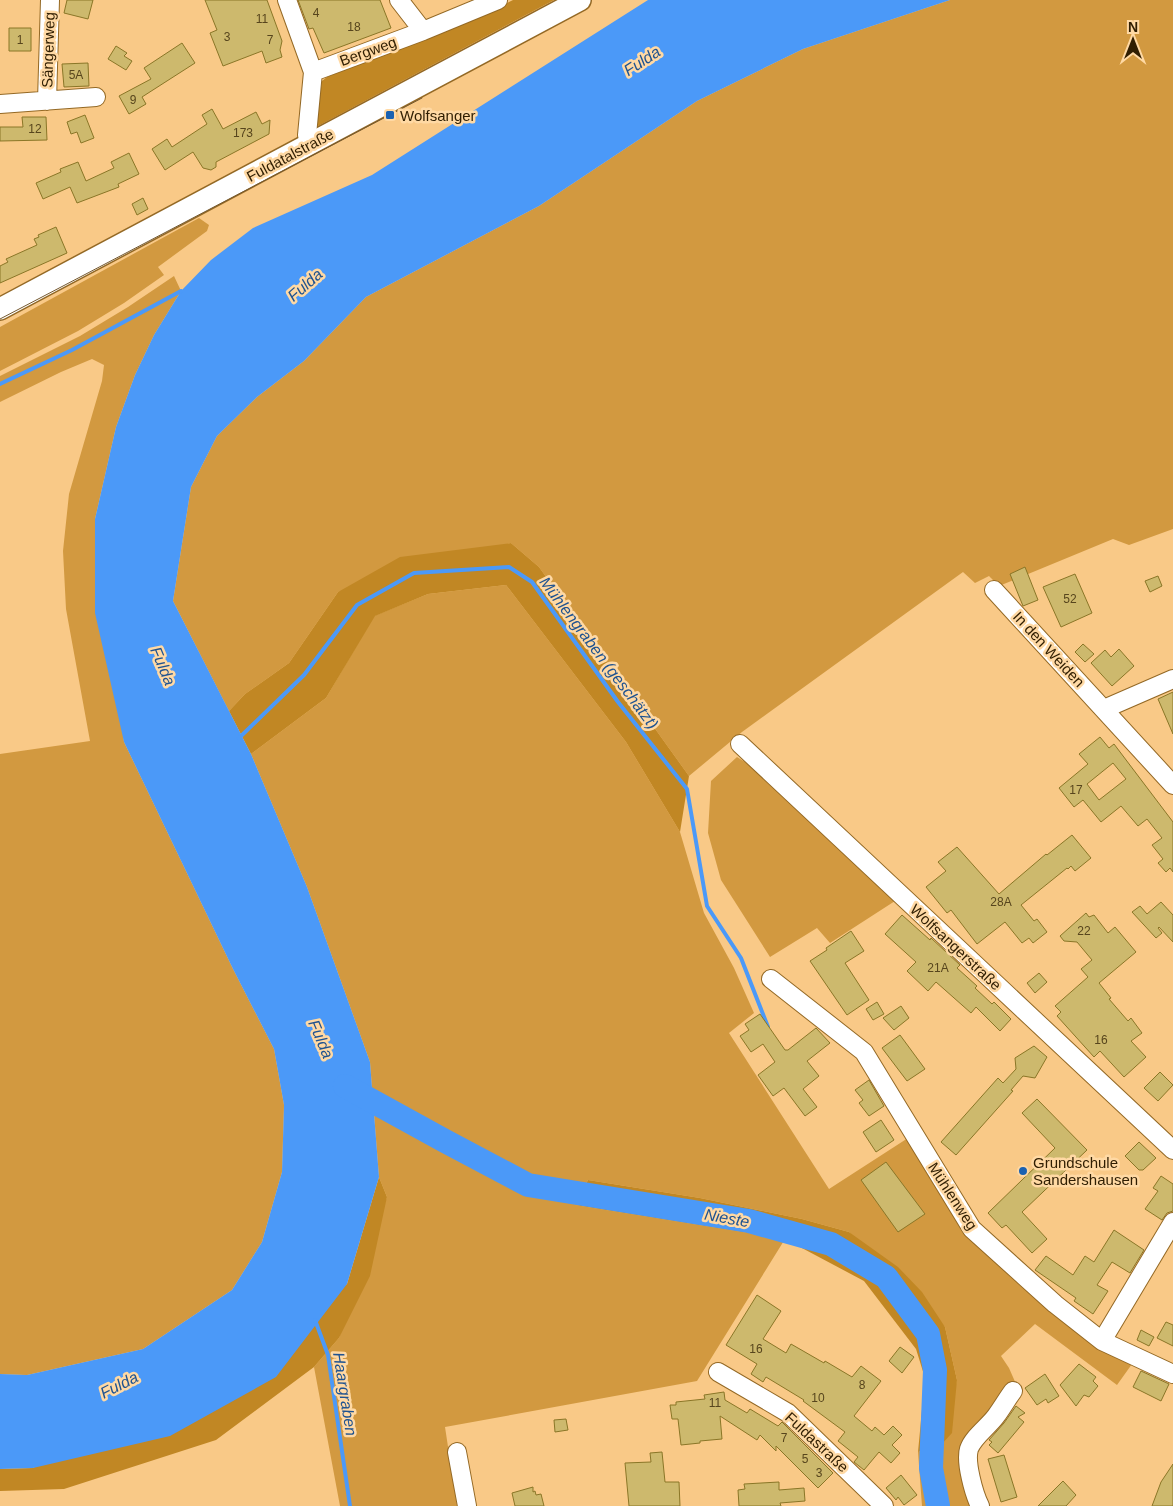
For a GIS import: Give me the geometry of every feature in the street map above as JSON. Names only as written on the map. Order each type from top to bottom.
[{"type":"main road","name":"Fuldatalstraße","points":[[0,309],[580,0]]},
{"type":"street","name":"Sängerweg","points":[[47,101],[50,0]]},
{"type":"street","points":[[287,0],[312,72],[307,135],[311,144]]},
{"type":"street","points":[[398,0],[423,31]]},
{"type":"street","name":"Bergweg","points":[[312,72],[423,31],[498,0]]},
{"type":"street","points":[[0,104],[96,97]]},
{"type":"street","name":"In den Weiden","points":[[994,590],[1173,785]]},
{"type":"street","points":[[1104,709],[1173,679]]},
{"type":"street","name":"Wolfsangerstraße","points":[[740,744],[1173,1150]]},
{"type":"street","name":"Mühlenweg","points":[[771,979],[864,1052],[972,1229],[1055,1304],[1102,1341],[1173,1374]]},
{"type":"street","points":[[1102,1341],[1173,1222]]},
{"type":"street","name":"Fuldastraße","points":[[718,1372],[788,1413],[884,1506]]},
{"type":"street","points":[[980,1506],[976,1499],[968,1464],[968,1450],[974,1440],[996,1416],[1013,1391]]},
{"type":"street","points":[[457,1452],[467,1506]]},
{"type":"shaded area","points":[[513,0],[554,0],[318,126],[316,123],[322,81],[327,77],[492,11]]},
{"type":"shaded area","points":[[950,0],[1173,0],[1173,529],[1129,545],[1113,539],[999,586],[989,576],[975,583],[963,572],[742,732],[689,776],[539,567],[511,543],[338,592],[289,663],[245,694],[229,711],[173,601],[191,487],[217,436],[257,397],[304,361],[366,297],[539,206],[697,101],[803,49]]},
{"type":"shaded area","points":[[199,218],[209,225],[207,231],[158,267],[164,275],[124,303],[78,331],[0,371],[0,327]]},
{"type":"shaded area","points":[[174,276],[181,291],[154,335],[135,375],[116,427],[95,519],[124,742],[233,969],[274,1049],[284,1105],[282,1172],[262,1242],[232,1290],[143,1349],[27,1375],[0,1374],[0,754],[90,741],[66,609],[63,551],[69,494],[102,381],[104,365],[92,359],[0,402],[0,376],[80,336]]},
{"type":"shaded area","points":[[511,543],[539,567],[689,776],[680,832],[626,742],[506,585],[428,594],[375,616],[326,698],[251,754],[229,711],[245,694],[289,663],[338,592],[400,557]]},
{"type":"shaded area","points":[[506,585],[626,742],[680,832],[704,913],[734,968],[754,1013],[729,1033],[829,1189],[908,1138],[1043,1304],[1079,1335],[1100,1349],[1132,1364],[1117,1385],[1035,1324],[1001,1356],[1016,1384],[974,1430],[973,1506],[922,1506],[918,1452],[941,1445],[957,1380],[945,1327],[849,1232],[802,1219],[700,1198],[588,1180],[575,1205],[785,1239],[697,1381],[445,1427],[457,1506],[340,1506],[314,1367],[339,1338],[387,1197],[379,1177],[370,1062],[307,887],[251,754],[326,698],[374,616],[428,594]]},
{"type":"shaded area","points":[[737,757],[748,764],[895,901],[830,943],[817,928],[770,957],[721,880],[708,833],[711,781]]},
{"type":"shaded area","points":[[379,1177],[387,1197],[370,1276],[339,1338],[314,1367],[216,1440],[64,1489],[0,1491],[0,1469],[33,1468],[347,1284]]},
{"type":"shaded area","points":[[588,1180],[700,1198],[802,1219],[849,1232],[898,1267],[922,1292],[945,1327],[957,1380],[952,1433],[941,1445],[918,1452],[925,1378],[916,1349],[864,1281],[785,1239],[575,1205]]},
{"type":"water","name":"Fulda","points":[[648,0],[950,0],[803,49],[697,101],[539,206],[366,297],[304,361],[257,397],[217,436],[191,487],[173,601],[251,754],[307,887],[370,1062],[379,1177],[347,1284],[276,1377],[170,1436],[33,1468],[0,1469],[0,1374],[27,1375],[143,1349],[232,1290],[262,1242],[282,1172],[284,1105],[274,1049],[233,969],[124,742],[95,613],[95,519],[116,427],[135,375],[154,335],[181,291],[211,260],[253,228],[372,175]]},
{"type":"building","points":[[67,0],[93,0],[88,19],[64,13]]},
{"type":"building","points":[[205,0],[267,0],[282,41],[280,50],[282,57],[266,63],[262,51],[223,66],[210,33],[217,30]]},
{"type":"building","points":[[298,0],[380,0],[391,28],[324,53],[313,28],[309,29]]},
{"type":"building","points":[[9,28],[31,28],[31,51],[9,51]]},
{"type":"building","points":[[182,43],[195,63],[142,97],[146,104],[129,114],[119,96],[151,79],[144,68]]},
{"type":"building","points":[[116,46],[127,53],[124,56],[132,61],[126,70],[108,59]]},
{"type":"building","points":[[88,63],[89,86],[64,87],[62,64]]},
{"type":"building","points":[[212,109],[223,129],[256,112],[262,124],[270,120],[269,134],[216,162],[216,167],[211,170],[203,168],[193,152],[165,170],[152,149],[167,139],[172,147],[207,124],[202,115]]},
{"type":"building","points":[[85,115],[94,138],[81,143],[77,132],[71,134],[67,122]]},
{"type":"building","points":[[22,117],[46,117],[47,140],[0,141],[0,127],[23,127]]},
{"type":"building","points":[[129,153],[139,174],[118,184],[119,187],[77,203],[70,187],[43,199],[36,183],[61,172],[60,169],[78,162],[86,181],[114,168],[111,162]]},
{"type":"building","points":[[143,198],[148,209],[137,215],[132,204]]},
{"type":"building","points":[[56,227],[67,253],[0,283],[0,266],[8,262],[6,259],[37,245],[34,239],[39,237],[38,235]]},
{"type":"building","points":[[1025,567],[1038,600],[1023,606],[1010,574]]},
{"type":"building","points":[[1075,574],[1092,613],[1061,627],[1043,587]]},
{"type":"building","points":[[1158,576],[1162,586],[1150,592],[1145,581]]},
{"type":"building","points":[[1083,644],[1094,654],[1085,662],[1075,652]]},
{"type":"building","points":[[1119,649],[1134,666],[1112,686],[1091,663],[1105,650],[1111,657]]},
{"type":"building","points":[[1173,692],[1173,734],[1158,699]]},
{"type":"building","points":[[1100,737],[1109,748],[1114,744],[1173,822],[1173,872],[1170,868],[1166,872],[1158,863],[1163,859],[1152,845],[1162,838],[1147,819],[1138,826],[1121,806],[1101,822],[1083,800],[1074,807],[1059,788],[1088,764],[1079,754]],"holes":[[[1113,763],[1126,779],[1099,800],[1087,784]]]},
{"type":"building","points":[[1072,835],[1091,858],[1075,871],[1071,866],[1067,868],[1021,905],[1034,921],[1037,919],[1047,932],[1033,943],[1029,938],[1022,943],[1005,922],[977,944],[951,910],[947,913],[926,887],[946,871],[938,862],[957,847],[999,894],[1046,854]]},
{"type":"building","points":[[1161,902],[1173,915],[1173,942],[1159,927],[1162,933],[1156,938],[1132,912],[1140,906],[1147,914]]},
{"type":"building","points":[[1086,913],[1089,917],[1094,915],[1108,933],[1115,927],[1136,952],[1099,983],[1111,998],[1109,999],[1128,1021],[1131,1018],[1142,1033],[1131,1041],[1146,1057],[1124,1077],[1100,1051],[1094,1057],[1057,1016],[1061,1012],[1055,1006],[1088,977],[1081,969],[1092,960],[1077,942],[1064,941],[1060,936]]},
{"type":"building","points":[[902,915],[930,940],[931,938],[960,965],[957,968],[977,986],[975,988],[992,1004],[994,1002],[1011,1019],[1000,1031],[976,1007],[971,1013],[936,982],[928,991],[907,971],[916,962],[885,934]]},
{"type":"building","points":[[851,931],[864,951],[845,963],[869,1000],[847,1015],[810,961]]},
{"type":"building","points":[[1039,973],[1047,982],[1035,993],[1027,983]]},
{"type":"building","points":[[877,1002],[884,1014],[873,1020],[866,1009]]},
{"type":"building","points":[[901,1006],[909,1018],[894,1030],[883,1018]]},
{"type":"building","points":[[760,1014],[785,1050],[788,1050],[816,1028],[830,1043],[807,1061],[819,1076],[803,1089],[817,1107],[805,1116],[784,1088],[773,1096],[758,1075],[775,1062],[763,1044],[751,1052],[740,1036],[749,1030],[745,1024]]},
{"type":"building","points":[[900,1035],[925,1069],[907,1081],[882,1048]]},
{"type":"building","points":[[1034,1046],[1047,1057],[1035,1078],[1023,1076],[1011,1090],[1013,1091],[956,1155],[941,1142],[998,1078],[1003,1083],[1016,1069],[1015,1058]]},
{"type":"building","points":[[1160,1072],[1173,1085],[1158,1101],[1144,1088]]},
{"type":"building","points":[[869,1080],[884,1106],[869,1116],[859,1103],[863,1100],[855,1090]]},
{"type":"building","points":[[1037,1099],[1087,1150],[1022,1212],[1047,1239],[1032,1253],[1006,1225],[1002,1228],[988,1213],[1055,1148],[1022,1113]]},
{"type":"building","points":[[881,1120],[894,1140],[876,1152],[863,1132]]},
{"type":"building","points":[[1139,1142],[1156,1158],[1143,1170],[1139,1170],[1125,1156]]},
{"type":"building","points":[[886,1162],[925,1214],[898,1232],[861,1180]]},
{"type":"building","points":[[1161,1176],[1173,1184],[1173,1211],[1167,1213],[1162,1220],[1145,1209],[1158,1191],[1153,1188]]},
{"type":"building","points":[[1114,1230],[1144,1250],[1130,1273],[1112,1262],[1097,1285],[1108,1291],[1093,1314],[1074,1301],[1076,1298],[1035,1270],[1046,1256],[1073,1275],[1085,1256],[1094,1262]]},
{"type":"building","points":[[757,1295],[781,1311],[763,1339],[786,1353],[791,1344],[852,1377],[861,1366],[881,1381],[854,1416],[872,1431],[875,1427],[884,1435],[893,1426],[902,1435],[892,1445],[900,1453],[891,1463],[879,1452],[864,1470],[854,1462],[858,1457],[838,1441],[845,1432],[804,1400],[766,1377],[763,1382],[751,1374],[757,1364],[726,1345]]},
{"type":"building","points":[[1166,1322],[1173,1325],[1173,1346],[1157,1338]]},
{"type":"building","points":[[1141,1330],[1154,1337],[1149,1346],[1137,1340]]},
{"type":"building","points":[[900,1347],[914,1357],[902,1373],[889,1361]]},
{"type":"building","points":[[1079,1364],[1096,1377],[1093,1381],[1098,1386],[1089,1397],[1084,1395],[1076,1406],[1060,1385]]},
{"type":"building","points":[[1141,1371],[1169,1384],[1161,1401],[1133,1387]]},
{"type":"building","points":[[1045,1374],[1059,1396],[1048,1403],[1046,1399],[1037,1405],[1025,1388]]},
{"type":"building","points":[[724,1392],[725,1400],[747,1413],[750,1409],[778,1426],[782,1422],[833,1473],[818,1488],[776,1446],[776,1451],[760,1435],[757,1440],[720,1416],[722,1439],[681,1445],[678,1419],[672,1419],[670,1405],[676,1405],[676,1402],[705,1399],[704,1395]]},
{"type":"building","points":[[1016,1406],[1025,1413],[1018,1417],[1024,1422],[998,1453],[989,1445],[992,1442],[989,1440]]},
{"type":"building","points":[[566,1419],[568,1430],[555,1432],[554,1420]]},
{"type":"building","points":[[662,1452],[665,1482],[679,1482],[680,1506],[629,1506],[625,1463],[651,1462],[650,1453]]},
{"type":"building","points":[[1004,1455],[1017,1497],[1001,1502],[988,1459]]},
{"type":"building","points":[[1173,1464],[1173,1506],[1152,1506],[1161,1482]]},
{"type":"building","points":[[901,1475],[917,1495],[904,1505],[898,1497],[896,1500],[886,1488]]},
{"type":"building","points":[[1063,1481],[1076,1495],[1066,1506],[1038,1506]]},
{"type":"building","points":[[779,1482],[779,1490],[804,1488],[805,1501],[780,1503],[781,1506],[739,1506],[738,1490],[745,1489],[744,1484]]},
{"type":"building","points":[[533,1487],[533,1492],[535,1491],[536,1495],[541,1494],[544,1506],[515,1506],[512,1493]]},
{"type":"waterway","points":[[0,384],[72,350],[181,291]]},
{"type":"waterway","name":"Mühlengraben (geschätzt)","points":[[239,738],[304,675],[357,605],[414,573],[509,567],[532,582],[618,702],[687,789],[707,906],[741,958],[768,1027]]},
{"type":"waterway","name":"Nieste","points":[[345,1086],[528,1185],[749,1221],[831,1244],[886,1277],[928,1334],[935,1370],[931,1468],[938,1506]]},
{"type":"waterway","name":"Haargraben","points":[[315,1320],[328,1355],[350,1506]]},
{"type":"tram line","points":[[0,319],[422,98]]},
{"type":"place","name":"Wolfsanger","points":[[390,115]]},
{"type":"place","name":"Grundschule Sandershausen","points":[[1023,1171]]}]
